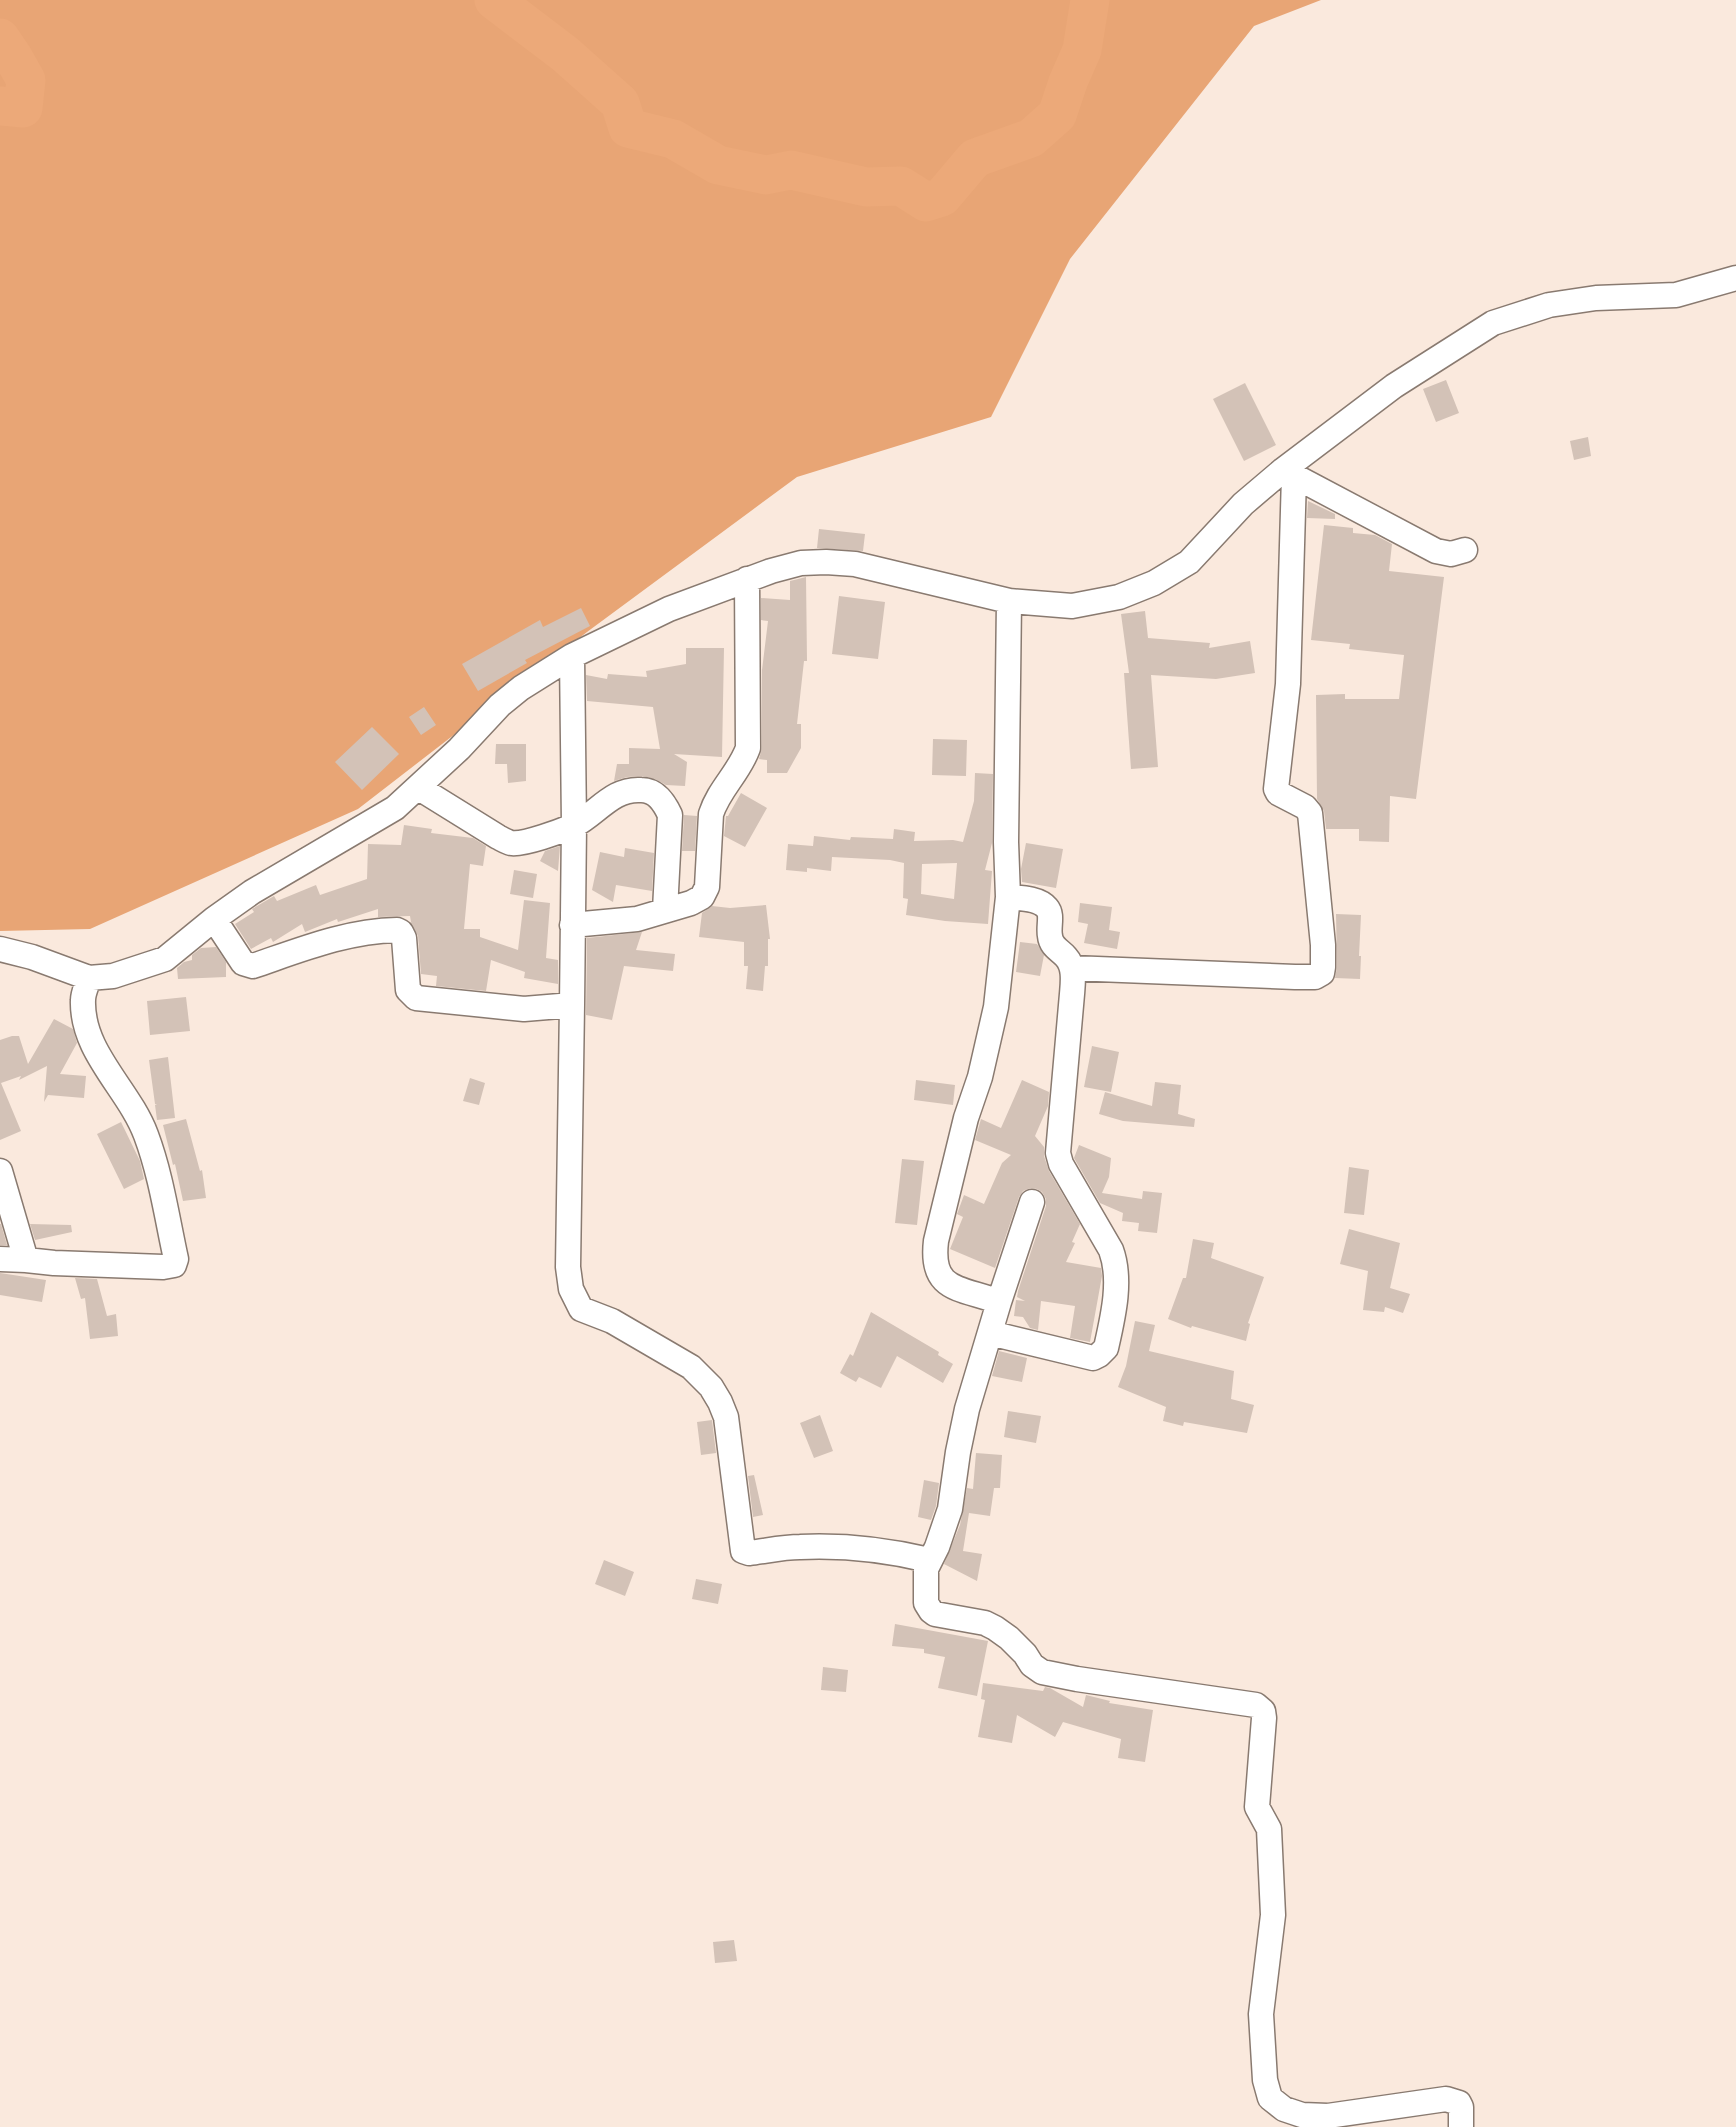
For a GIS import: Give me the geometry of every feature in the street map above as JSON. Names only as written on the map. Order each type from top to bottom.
[{"type":"street","points":[[0,949],[32,957],[89,978],[113,976],[165,959],[252,892],[395,808],[419,788],[500,705],[521,687],[572,656],[669,609],[747,579],[801,564],[826,562],[855,564],[1009,601],[1072,606],[1119,597],[1154,584],[1189,561],[1243,504],[1288,473],[1394,386],[1492,323],[1549,305],[1596,298],[1676,295],[1736,278]]},
{"type":"street","points":[[1288,473],[1436,551],[1451,554],[1465,550]]},
{"type":"street","points":[[1072,968],[1315,977],[1322,974],[1323,945],[1310,813],[1305,807],[1278,793],[1276,789],[1288,684],[1288,473]]},
{"type":"street","points":[[572,925],[637,919],[691,903],[702,897],[707,887],[711,814],[715,803],[743,762],[748,748],[747,579]]},
{"type":"street","points":[[999,1302],[944,1282],[936,1270],[934,1257],[966,1118],[980,1077],[996,1007],[1008,897],[1006,842],[1009,601]]},
{"type":"street","points":[[572,656],[574,825],[568,1267],[571,1288],[581,1309],[612,1321],[691,1367],[711,1387],[726,1417],[743,1551],[749,1553],[799,1547],[861,1549],[898,1553],[930,1560]]},
{"type":"street","points":[[419,788],[511,843],[523,842],[574,825],[608,800],[631,789],[647,790],[658,796],[670,815],[665,910]]},
{"type":"street","points":[[990,1333],[1093,1358],[1106,1348],[1117,1276],[1116,1262],[1111,1250],[1061,1164],[1058,1153],[1072,994],[1072,968],[1067,958],[1052,944],[1050,912],[1046,907],[1028,899],[1008,897]]},
{"type":"street","points":[[214,919],[247,966],[338,938],[396,930],[401,932],[404,938],[408,990],[416,998],[524,1009],[572,1005]]},
{"type":"street","points":[[0,1259],[163,1267],[174,1265],[176,1259],[156,1166],[145,1132],[131,1104],[105,1066],[91,1040],[84,1020],[83,998],[89,978]]},
{"type":"street","points":[[0,1171],[26,1260]]},
{"type":"street","points":[[1032,1202],[967,1409],[950,1509],[925,1577],[926,1603],[931,1611],[986,1623],[995,1628],[1017,1646],[1036,1669],[1077,1679],[1257,1705],[1261,1708],[1264,1718],[1257,1807],[1269,1829],[1273,1915],[1261,2014],[1265,2080],[1270,2098],[1284,2109],[1302,2115],[1328,2115],[1409,2103],[1454,2100],[1461,2107],[1461,2127]]},
{"type":"shaded area","points":[[0,0],[1321,0],[1254,26],[1070,259],[991,417],[797,477],[587,632],[358,809],[90,929],[0,931]]},
{"type":"building","points":[[1446,380],[1459,413],[1436,422],[1423,389]]},
{"type":"building","points":[[1245,383],[1276,445],[1244,461],[1213,399]]},
{"type":"building","points":[[1588,437],[1591,456],[1574,460],[1570,441]]},
{"type":"building","points":[[1308,501],[1335,514],[1335,519],[1307,518]]},
{"type":"building","points":[[1324,525],[1353,528],[1353,533],[1375,535],[1392,544],[1389,571],[1444,577],[1416,799],[1390,796],[1389,842],[1359,841],[1359,829],[1326,829],[1324,811],[1317,799],[1316,695],[1345,694],[1345,699],[1399,699],[1404,655],[1349,649],[1350,644],[1311,640]]},
{"type":"building","points":[[819,529],[865,534],[863,551],[817,548]]},
{"type":"building","points":[[806,577],[807,661],[804,661],[797,724],[801,724],[801,748],[787,773],[767,773],[767,760],[759,759],[762,748],[762,670],[768,621],[761,620],[761,598],[790,600],[790,581]]},
{"type":"building","points":[[839,596],[885,602],[878,659],[832,654]]},
{"type":"building","points":[[581,608],[590,626],[525,660],[527,663],[478,691],[462,664],[540,620],[543,627]]},
{"type":"building","points":[[1145,611],[1148,638],[1210,643],[1209,648],[1250,641],[1255,673],[1216,679],[1151,675],[1158,767],[1131,769],[1124,673],[1129,673],[1121,614]]},
{"type":"building","points":[[686,648],[724,648],[722,757],[674,754],[687,762],[685,786],[666,785],[642,776],[614,781],[617,764],[629,764],[629,748],[660,749],[653,707],[587,701],[586,675],[607,679],[608,674],[647,677],[646,671],[686,664]]},
{"type":"building","points":[[424,707],[436,725],[421,735],[409,717]]},
{"type":"building","points":[[372,727],[399,754],[362,790],[335,762]]},
{"type":"building","points":[[933,739],[967,740],[966,776],[932,775]]},
{"type":"building","points":[[496,744],[526,744],[526,781],[508,783],[507,764],[495,764]]},
{"type":"building","points":[[975,773],[993,774],[992,843],[985,870],[992,871],[988,924],[906,915],[908,899],[903,898],[904,863],[890,860],[832,857],[831,871],[807,868],[807,872],[786,870],[788,844],[813,846],[814,836],[850,840],[851,837],[893,839],[894,829],[915,832],[914,841],[963,842],[974,801]],"holes":[[[957,863],[954,899],[921,894],[922,864]]]},
{"type":"building","points":[[741,793],[767,808],[745,847],[724,836],[726,816]]},
{"type":"building","points":[[684,815],[697,816],[695,851],[682,851]]},
{"type":"building","points":[[404,825],[432,829],[431,833],[473,838],[486,846],[483,866],[470,864],[464,929],[480,929],[480,937],[518,950],[524,900],[550,903],[546,958],[558,960],[558,984],[524,978],[525,972],[491,960],[486,991],[436,986],[437,976],[421,974],[418,936],[410,916],[378,917],[378,909],[338,922],[337,919],[305,932],[302,924],[273,942],[271,938],[251,949],[235,924],[254,912],[252,909],[274,896],[277,901],[316,885],[320,895],[367,879],[368,844],[401,845]]},
{"type":"building","points":[[1026,843],[1063,849],[1056,888],[1022,882],[1021,869]]},
{"type":"building","points":[[560,846],[558,871],[540,861],[545,851]]},
{"type":"building","points":[[625,848],[654,853],[652,891],[616,885],[613,902],[592,890],[600,852],[624,857]]},
{"type":"building","points":[[514,870],[537,874],[533,898],[510,894]]},
{"type":"building","points":[[1080,903],[1112,907],[1109,930],[1120,932],[1117,949],[1084,943],[1088,924],[1078,922]]},
{"type":"building","points":[[766,905],[770,939],[768,939],[768,966],[765,966],[763,991],[746,989],[748,966],[744,966],[744,942],[699,937],[702,913],[712,906],[730,908]]},
{"type":"building","points":[[1336,914],[1361,915],[1360,979],[1335,978],[1337,967]]},
{"type":"building","points":[[642,932],[636,950],[675,954],[673,971],[624,966],[612,1020],[586,1015],[587,938]]},
{"type":"building","points":[[1020,942],[1037,944],[1044,955],[1040,976],[1016,972]]},
{"type":"building","points":[[216,947],[226,962],[226,977],[178,979],[177,968],[184,962],[192,960],[192,955],[201,948]]},
{"type":"building","points":[[186,997],[190,1031],[150,1035],[147,1001]]},
{"type":"building","points":[[54,1019],[73,1029],[77,1043],[60,1074],[86,1076],[84,1098],[48,1095],[44,1102],[47,1066],[19,1080],[21,1076],[1,1083],[21,1131],[0,1140],[0,1040],[19,1036],[28,1064]]},
{"type":"building","points":[[1092,1046],[1119,1052],[1111,1092],[1084,1087]]},
{"type":"building","points":[[168,1057],[175,1118],[157,1120],[155,1105],[157,1104],[155,1104],[149,1060]]},
{"type":"building","points":[[470,1078],[485,1083],[479,1105],[463,1101]]},
{"type":"building","points":[[916,1080],[955,1085],[953,1105],[914,1100]]},
{"type":"building","points":[[1022,1080],[1049,1092],[1048,1106],[1035,1136],[1044,1147],[1044,1156],[1049,1171],[1080,1224],[1072,1242],[1075,1243],[1066,1262],[1101,1268],[1102,1276],[1090,1342],[1070,1338],[1075,1306],[1041,1301],[1038,1330],[1030,1328],[1023,1317],[1014,1316],[1016,1300],[1025,1301],[1017,1297],[1046,1206],[1046,1199],[1042,1192],[1030,1188],[1023,1191],[1019,1197],[995,1268],[950,1249],[963,1217],[957,1214],[964,1195],[984,1204],[1002,1163],[1011,1155],[975,1140],[981,1119],[1001,1128]]},
{"type":"building","points":[[1155,1082],[1181,1085],[1178,1114],[1195,1119],[1194,1127],[1123,1121],[1099,1114],[1105,1092],[1152,1106]]},
{"type":"building","points":[[186,1119],[200,1171],[202,1170],[206,1198],[183,1201],[163,1125]]},
{"type":"building","points":[[121,1122],[140,1161],[144,1179],[124,1189],[97,1134]]},
{"type":"building","points":[[1079,1145],[1111,1158],[1109,1177],[1102,1193],[1142,1199],[1143,1191],[1162,1193],[1157,1233],[1138,1231],[1139,1223],[1122,1221],[1123,1213],[1100,1203],[1074,1158]]},
{"type":"building","points":[[902,1159],[924,1161],[917,1225],[895,1223]]},
{"type":"building","points":[[1349,1167],[1369,1170],[1364,1215],[1344,1213]]},
{"type":"building","points":[[1,1224],[7,1245],[0,1245]]},
{"type":"building","points":[[30,1224],[71,1225],[72,1232],[35,1240]]},
{"type":"building","points":[[1349,1229],[1400,1243],[1390,1288],[1410,1294],[1403,1313],[1385,1307],[1384,1312],[1363,1310],[1368,1271],[1340,1264]]},
{"type":"building","points":[[1193,1239],[1214,1243],[1211,1258],[1264,1277],[1248,1323],[1250,1324],[1246,1341],[1192,1326],[1191,1328],[1168,1319],[1183,1278],[1186,1278]]},
{"type":"building","points":[[0,1273],[46,1280],[42,1302],[0,1295]]},
{"type":"building","points":[[75,1278],[97,1279],[107,1316],[116,1314],[118,1336],[90,1339],[85,1298],[81,1299]]},
{"type":"building","points":[[871,1312],[939,1352],[938,1355],[953,1364],[943,1383],[897,1356],[881,1388],[859,1377],[856,1382],[840,1373],[850,1354],[853,1356]]},
{"type":"building","points":[[1135,1321],[1155,1325],[1149,1351],[1234,1371],[1231,1399],[1254,1405],[1247,1433],[1184,1422],[1183,1426],[1163,1421],[1166,1407],[1118,1387],[1126,1366]]},
{"type":"building","points":[[999,1351],[1027,1358],[1022,1382],[992,1376]]},
{"type":"building","points":[[1008,1411],[1041,1416],[1036,1443],[1004,1437]]},
{"type":"building","points":[[820,1415],[833,1451],[814,1458],[800,1423]]},
{"type":"building","points":[[712,1420],[716,1453],[701,1455],[697,1422]]},
{"type":"building","points":[[976,1453],[1002,1455],[1000,1488],[994,1488],[990,1516],[969,1513],[963,1551],[982,1554],[977,1581],[944,1564],[960,1525],[967,1488],[973,1489]]},
{"type":"building","points":[[754,1475],[763,1515],[753,1517],[748,1476]]},
{"type":"building","points":[[924,1480],[939,1483],[936,1506],[931,1520],[918,1517]]},
{"type":"building","points":[[604,1560],[634,1572],[625,1596],[595,1584]]},
{"type":"building","points":[[696,1579],[722,1584],[718,1604],[692,1599]]},
{"type":"building","points":[[895,1624],[988,1641],[977,1696],[938,1688],[945,1657],[924,1653],[924,1649],[892,1646]]},
{"type":"building","points":[[823,1667],[848,1670],[846,1692],[821,1690]]},
{"type":"building","points":[[983,1683],[1043,1691],[1045,1687],[1050,1688],[1083,1707],[1086,1695],[1110,1701],[1109,1703],[1153,1710],[1145,1762],[1118,1758],[1121,1739],[1063,1722],[1055,1737],[1017,1715],[1012,1743],[978,1737],[985,1700],[981,1699]]},
{"type":"building","points":[[734,1940],[737,1961],[715,1963],[713,1942]]},
{"type":"waterway","points":[[494,0],[565,54],[620,103],[628,128],[673,139],[718,165],[766,175],[791,170],[866,187],[901,186],[926,202],[942,197],[975,158],[1031,138],[1057,115],[1082,50],[1090,0]]},
{"type":"waterway","points":[[0,38],[26,80],[23,108],[0,106]]}]
